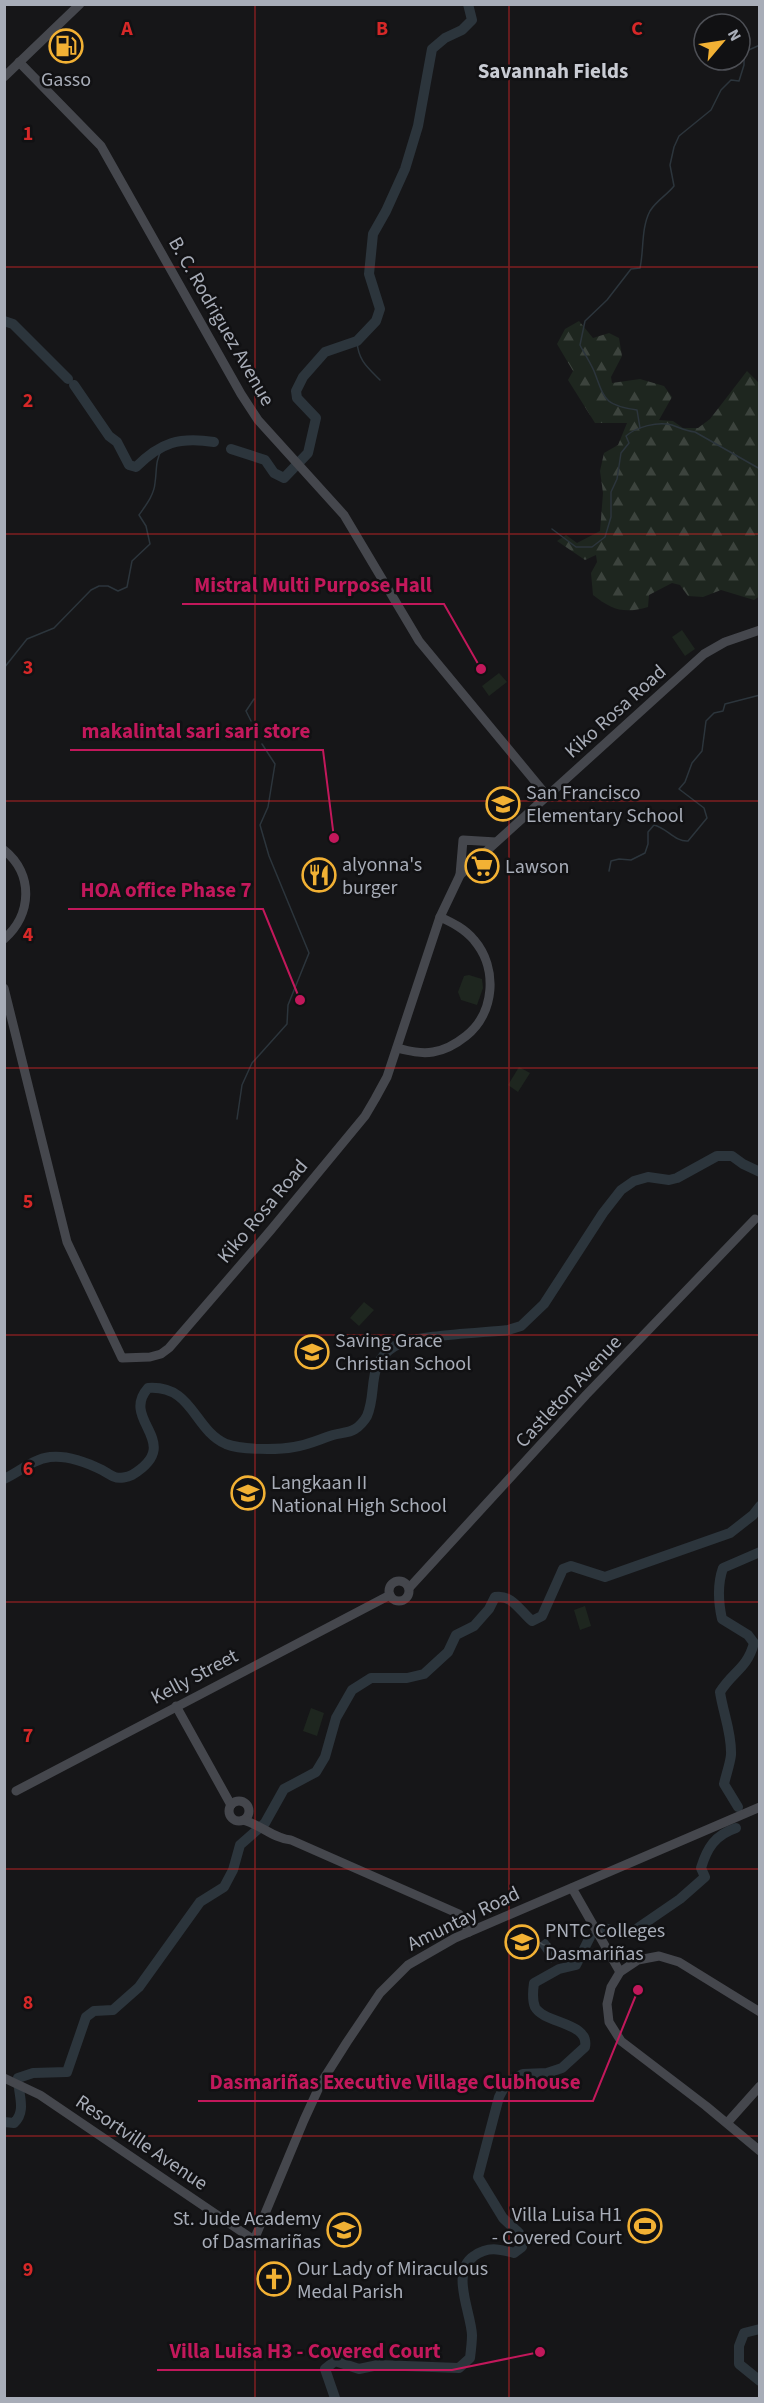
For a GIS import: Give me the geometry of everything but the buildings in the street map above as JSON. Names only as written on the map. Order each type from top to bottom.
[{"type":"street","points":[[4,77],[80,4]]},
{"type":"street","name":"B. C. Rodriguez Avenue","points":[[19,62],[101,146],[258,420],[353,527],[419,641],[548,797]]},
{"type":"street","name":"Kiko Rosa Road","points":[[4,987],[67,1242],[122,1358],[150,1357],[161,1354],[170,1348],[365,1116],[387,1077],[440,917],[460,875],[704,654],[725,642],[759,630]]},
{"type":"street","points":[[460,875],[463,840],[496,842]]},
{"type":"street","points":[[4,850],[21,869],[27,891],[24,913],[19,924],[4,939]]},
{"type":"street","points":[[397,1048],[417,1053],[446,1049],[470,1033],[479,1022],[489,1000],[490,980],[484,956],[476,942],[465,931],[440,917]]},
{"type":"street","name":"Castleton Avenue","points":[[409,1588],[586,1395],[755,1219]]},
{"type":"street","points":[[396,1582],[405,1583],[409,1588],[408,1596],[404,1600],[394,1600],[390,1595],[391,1586],[396,1582]]},
{"type":"street","name":"Kelly Street","points":[[16,1791],[390,1595]]},
{"type":"street","points":[[176,1706],[231,1805],[229,1810],[231,1816],[238,1821],[250,1819],[278,1837],[289,1837],[459,1914],[470,1932]]},
{"type":"street","points":[[231,1805],[242,1802],[246,1805],[250,1819]]},
{"type":"street","name":"Amuntay Road","points":[[254,2240],[321,2083],[374,2003],[408,1965],[438,1946],[759,1807]]},
{"type":"street","points":[[572,1888],[598,1935],[604,1952],[612,1959],[620,1972]]},
{"type":"street","points":[[759,2012],[673,1959],[659,1956],[631,1963],[620,1972],[611,1987],[607,2004],[609,2022],[616,2035],[759,2151]]},
{"type":"street","name":"Resortville Avenue","points":[[6,2078],[40,2095],[254,2240]]},
{"type":"street","points":[[730,2127],[759,2086]]},
{"type":"green space","points":[[579,321],[593,338],[609,333],[619,338],[622,356],[611,377],[612,383],[640,379],[664,386],[672,397],[659,420],[673,421],[683,428],[698,428],[710,419],[747,371],[759,383],[760,596],[754,600],[721,590],[703,597],[688,596],[680,585],[672,583],[649,595],[648,607],[625,610],[612,607],[593,595],[591,573],[597,562],[596,555],[585,560],[557,541],[566,535],[577,543],[600,531],[603,493],[600,471],[604,453],[618,445],[627,423],[595,423],[568,380],[573,371],[557,344],[565,329]]},
{"type":"green space","points":[[682,630],[695,649],[685,656],[672,637]]},
{"type":"green space","points":[[499,673],[507,682],[489,696],[482,686]]},
{"type":"green space","points":[[469,975],[482,979],[483,988],[477,1005],[461,1000],[458,992],[464,976]]},
{"type":"green space","points":[[519,1067],[530,1073],[518,1092],[508,1085]]},
{"type":"green space","points":[[364,1302],[374,1310],[359,1326],[350,1318]]},
{"type":"green space","points":[[585,1606],[591,1626],[580,1630],[574,1610]]},
{"type":"green space","points":[[311,1708],[324,1713],[317,1736],[303,1731]]},
{"type":"water","points":[[546,1938],[560,1956],[551,1963],[538,1944]]},
{"type":"waterway","points":[[231,449],[265,460],[274,473],[284,478],[308,453],[316,418],[297,398],[296,391],[303,377],[325,352],[357,341],[376,321],[380,309],[369,274],[373,234],[405,169],[418,126],[432,49],[445,38],[462,30],[472,20],[468,4]]},
{"type":"waterway","points":[[640,428],[637,410],[617,406],[603,394],[580,345],[585,321],[607,300],[631,269],[640,268],[647,218],[652,207],[674,186],[670,165],[679,136],[711,110],[721,90],[731,80],[739,81],[744,65],[744,52],[760,45]]},
{"type":"waterway","points":[[4,321],[13,324],[68,379]]},
{"type":"waterway","points":[[357,341],[361,358],[380,380]]},
{"type":"waterway","points":[[74,385],[109,436],[117,442],[129,465],[136,467],[154,452],[171,443],[191,440],[214,442]]},
{"type":"waterway","points":[[552,529],[576,547],[592,547],[605,537],[611,517],[611,492],[617,479],[621,453],[629,443],[626,436],[648,426],[666,424],[695,432],[760,469]]},
{"type":"waterway","points":[[4,668],[27,639],[54,628],[91,590],[99,586],[108,586],[118,591],[127,587],[132,561],[150,544],[146,526],[139,515],[153,492],[157,462],[162,449]]},
{"type":"waterway","points":[[609,871],[611,861],[631,860],[645,853],[648,832],[654,825],[683,841],[688,841],[707,818],[704,808],[679,789],[685,782],[692,763],[702,751],[706,721],[714,713],[723,711],[725,704],[760,695]]},
{"type":"waterway","points":[[251,721],[246,711],[254,699]]},
{"type":"waterway","points":[[237,1119],[242,1085],[252,1063],[287,1024],[288,1005],[309,953],[269,856],[260,825],[268,807],[275,764],[262,744]]},
{"type":"waterway","points":[[4,1479],[38,1460],[50,1457],[70,1458],[83,1462],[117,1478],[132,1475],[147,1463],[153,1452],[153,1442],[141,1411],[141,1400],[148,1388],[175,1393],[184,1400],[215,1437],[233,1446],[260,1449],[287,1448],[353,1430],[367,1416],[376,1369],[386,1353],[395,1346],[417,1339],[508,1330],[521,1326],[544,1304],[603,1213],[621,1190],[634,1181],[648,1177],[669,1180],[677,1178],[717,1156],[732,1156],[760,1172]]},
{"type":"waterway","points":[[4,2122],[14,2123],[20,2113],[18,2078],[33,2073],[67,2072],[86,2017],[94,2011],[113,2010],[139,1987],[200,1902],[224,1887],[233,1870],[240,1845],[265,1823],[284,1789],[316,1772],[325,1757],[336,1718],[352,1690],[371,1678],[407,1678],[424,1674],[448,1652],[456,1635],[474,1626],[489,1609],[495,1597],[511,1601],[532,1621],[542,1616],[563,1569],[571,1566],[605,1577],[730,1533],[753,1515],[760,1506]]},
{"type":"waterway","points":[[738,1807],[724,1784],[731,1747],[720,1692],[748,1659],[754,1643],[748,1635],[722,1619],[719,1587],[723,1568],[760,1552]]},
{"type":"waterway","points":[[604,1928],[629,1934],[680,1899],[705,1877],[701,1868],[713,1843],[723,1834],[736,1828]]},
{"type":"waterway","points":[[335,2398],[325,2369],[335,2361],[359,2369],[378,2365],[459,2368],[470,2358],[472,2335],[463,2282],[463,2272],[467,2263],[484,2251],[498,2250],[514,2253],[522,2247],[519,2233],[503,2218],[478,2177],[499,2097],[507,2082],[523,2074],[547,2073],[562,2068],[585,2047],[585,2039],[581,2033],[540,2013],[535,2007],[533,1992],[534,1983],[559,1969],[576,1965],[590,1937]]},
{"type":"waterway","points":[[760,2329],[744,2333],[739,2346],[739,2364],[760,2381]]},
{"type":"place","name":"Gasso","points":[[66,46]]},
{"type":"place","name":"Mistral Multi Purpose Hall","points":[[481,669]]},
{"type":"place","name":"San Francisco Elementary School","points":[[503,804]]},
{"type":"place","name":"makalintal sari sari store","points":[[334,838]]},
{"type":"place","name":"Lawson","points":[[482,866]]},
{"type":"place","name":"alyonna's burger","points":[[319,875]]},
{"type":"place","name":"HOA office Phase 7","points":[[300,1000]]},
{"type":"place","name":"Saving Grace Christian School","points":[[312,1352]]},
{"type":"place","name":"Langkaan II National High School","points":[[248,1493]]},
{"type":"place","name":"PNTC Colleges Dasmariñas","points":[[522,1942]]},
{"type":"place","name":"Dasmariñas Executive Village Clubhouse","points":[[638,1990]]},
{"type":"place","name":"Villa Luisa H1 - Covered Court","points":[[645,2226]]},
{"type":"place","name":"St. Jude Academy of Dasmariñas","points":[[344,2230]]},
{"type":"place","name":"Our Lady of Miraculous Medal Parish","points":[[274,2279]]},
{"type":"place","name":"Villa Luisa H3 - Covered Court","points":[[540,2352]]},
{"type":"district","name":"Savannah Fields","points":[[553,71]]}]
